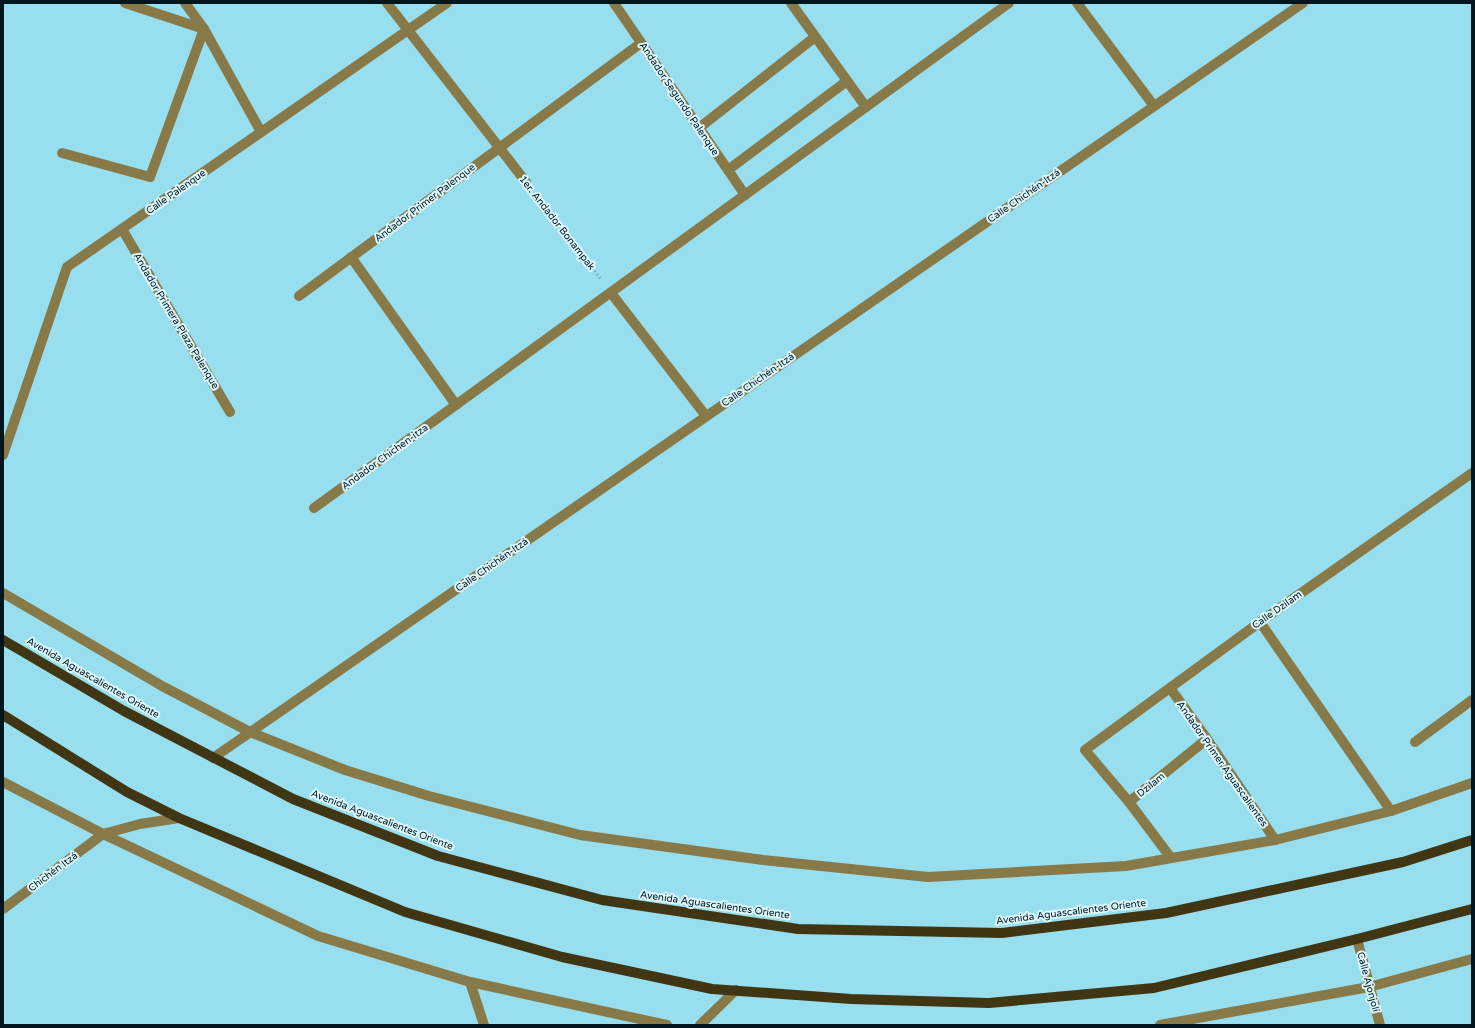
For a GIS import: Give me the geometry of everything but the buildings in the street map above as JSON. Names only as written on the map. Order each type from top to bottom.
[{"type":"main road","name":"Avenida Aguascalientes Oriente","points":[[3,640],[124,711],[293,799],[438,856],[602,900],[798,929],[1002,933],[1166,913],[1403,862],[1472,840]]},
{"type":"main road","points":[[3,716],[127,792],[179,818],[405,912],[562,957],[712,989],[851,999],[989,1003],[1154,988],[1357,940],[1472,909]]},
{"type":"street","points":[[125,3],[204,29]]},
{"type":"street","points":[[185,3],[204,29],[261,132]]},
{"type":"street","name":"1er. Andador Bonampak","points":[[387,3],[526,182]]},
{"type":"street","name":"Calle Palenque","points":[[3,455],[67,267],[447,3]]},
{"type":"street","name":"Andador Segundo Palenque","points":[[614,3],[745,195]]},
{"type":"street","points":[[791,3],[866,107]]},
{"type":"street","points":[[351,258],[456,405],[1009,3]]},
{"type":"street","points":[[1077,3],[1154,106]]},
{"type":"street","name":"Calle Chichén-Itzá","points":[[213,758],[1303,3]]},
{"type":"street","points":[[62,154],[150,177],[204,29]]},
{"type":"street","points":[[698,128],[815,37]]},
{"type":"street","name":"Andador Primer Palenque","points":[[299,296],[641,42]]},
{"type":"street","points":[[728,170],[847,80]]},
{"type":"street","name":"Andador Primera Plaza Palenque","points":[[122,229],[230,412]]},
{"type":"street","points":[[611,293],[706,416]]},
{"type":"street","name":"Andador Chichen-itza","points":[[314,508],[456,405]]},
{"type":"street","name":"Calle Dzilam","points":[[1085,750],[1260,622],[1472,473]]},
{"type":"street","points":[[3,593],[162,686],[250,732],[353,772],[429,796],[580,834],[763,860],[928,877],[1126,866],[1275,840],[1392,811],[1472,783]]},
{"type":"street","points":[[1260,622],[1392,811]]},
{"type":"street","name":"Andador Primer Aguascalientes","points":[[1170,688],[1207,739],[1275,840]]},
{"type":"street","points":[[1416,742],[1472,700]]},
{"type":"street","name":"Dzilam","points":[[1085,750],[1129,802],[1207,739]]},
{"type":"street","points":[[3,782],[103,834],[318,936],[470,982],[667,1025]]},
{"type":"street","points":[[1129,802],[1171,858]]},
{"type":"street","points":[[103,834],[140,824],[179,818]]},
{"type":"street","name":"Chichén Itzá","points":[[3,909],[103,834]]},
{"type":"street","name":"Calle Ajonjolí","points":[[1357,940],[1380,1025]]},
{"type":"street","points":[[1160,1025],[1370,987],[1472,958]]},
{"type":"street","points":[[470,982],[484,1025]]},
{"type":"street","points":[[700,1025],[736,990]]},
{"type":"path","name":"1er. Andador Bonampak","points":[[526,182],[611,293]]}]
